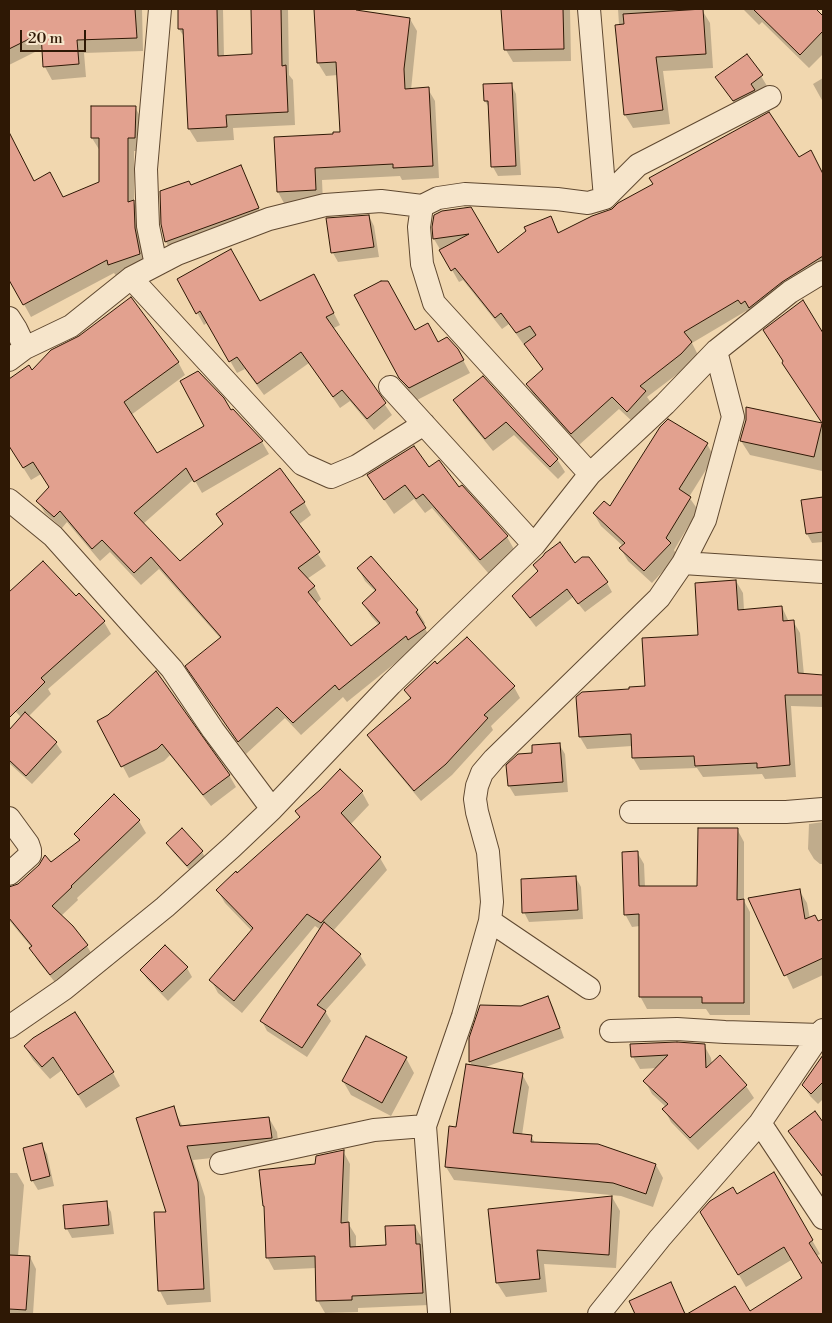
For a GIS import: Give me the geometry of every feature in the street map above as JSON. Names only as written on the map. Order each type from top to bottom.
[{"type":"street","points":[[156,265],[148,226],[146,169],[160,9]]},
{"type":"street","points":[[589,9],[605,198]]},
{"type":"street","points":[[9,318],[16,329],[17,354],[71,326],[131,278],[177,254],[269,219],[325,205],[381,201],[422,206],[438,198],[465,194],[557,199],[588,203],[605,198],[638,165],[770,97]]},
{"type":"street","points":[[422,206],[418,227],[422,264],[434,303],[590,474]]},
{"type":"street","points":[[9,1027],[64,989],[165,908],[272,809],[391,684],[534,545],[590,474],[665,404],[716,350],[790,292],[823,272]]},
{"type":"street","points":[[131,278],[302,464],[331,477],[357,466],[424,424]]},
{"type":"street","points":[[439,1312],[425,1126],[463,1016],[490,921],[492,902],[488,852],[477,812],[475,799],[477,786],[482,773],[581,672],[659,598],[683,563],[705,520],[733,417],[716,350]]},
{"type":"street","points":[[390,388],[534,545]]},
{"type":"street","points":[[9,500],[53,536],[172,669],[213,730],[272,809]]},
{"type":"street","points":[[683,563],[823,572]]},
{"type":"street","points":[[631,812],[786,812],[823,808]]},
{"type":"street","points":[[9,818],[28,844],[30,850],[30,855],[9,874]]},
{"type":"street","points":[[490,921],[589,988]]},
{"type":"street","points":[[610,1031],[677,1029],[724,1032],[822,1032]]},
{"type":"street","points":[[599,1314],[660,1238],[760,1123],[822,1032]]},
{"type":"street","points":[[760,1123],[823,1218]]},
{"type":"street","points":[[221,1163],[374,1130],[425,1126]]},
{"type":"building","points":[[9,9],[135,9],[137,38],[77,40],[79,64],[43,67],[41,33],[9,49]]},
{"type":"building","points":[[178,9],[217,9],[218,56],[252,54],[251,9],[281,9],[282,66],[286,65],[288,112],[226,115],[227,127],[188,129],[183,29],[178,29]]},
{"type":"building","points":[[314,9],[356,9],[410,18],[404,69],[405,89],[429,87],[433,166],[393,168],[393,164],[315,168],[316,190],[277,192],[274,137],[340,132],[336,62],[317,63]]},
{"type":"building","points":[[501,9],[563,9],[564,49],[504,50]]},
{"type":"building","points":[[703,9],[706,54],[656,57],[663,110],[624,115],[615,25],[624,24],[623,14]]},
{"type":"building","points":[[753,9],[816,9],[823,16],[823,31],[800,55]]},
{"type":"building","points":[[747,54],[763,75],[751,84],[755,90],[733,101],[715,77]]},
{"type":"building","points":[[512,83],[516,166],[491,167],[488,101],[484,101],[483,84]]},
{"type":"building","points":[[91,106],[136,106],[135,138],[128,138],[128,202],[134,200],[135,228],[140,254],[108,265],[107,260],[23,305],[9,280],[9,132],[34,181],[50,172],[63,197],[99,182],[99,138],[91,138]]},
{"type":"building","points":[[769,112],[799,157],[811,150],[823,174],[823,256],[782,282],[749,308],[745,301],[741,304],[738,300],[684,332],[692,342],[681,354],[640,386],[646,391],[627,412],[612,397],[571,434],[526,384],[543,369],[524,344],[536,335],[530,326],[516,333],[501,313],[495,318],[455,268],[451,271],[439,250],[469,234],[433,239],[434,215],[442,211],[471,207],[498,253],[526,231],[524,227],[551,216],[558,233],[592,216],[612,209],[618,203],[653,184],[649,178]]},
{"type":"building","points":[[241,165],[259,208],[165,242],[161,224],[160,191],[189,181],[191,185]]},
{"type":"building","points":[[369,215],[374,247],[331,253],[326,218]]},
{"type":"building","points":[[231,249],[260,301],[314,274],[334,313],[326,317],[386,403],[367,419],[342,390],[333,397],[301,352],[257,384],[237,357],[229,362],[200,311],[196,314],[177,279]]},
{"type":"building","points":[[381,281],[388,281],[415,330],[428,323],[438,342],[447,337],[458,349],[464,360],[409,388],[399,378],[354,295]]},
{"type":"building","points":[[131,297],[179,362],[124,402],[157,453],[204,426],[180,381],[198,371],[224,398],[231,410],[233,409],[263,441],[194,482],[186,468],[134,513],[180,561],[223,524],[216,514],[280,468],[305,502],[290,512],[320,552],[298,568],[315,586],[308,592],[351,646],[380,623],[362,603],[376,590],[357,568],[371,556],[418,610],[416,612],[426,628],[408,640],[406,636],[339,690],[335,685],[293,723],[277,707],[238,742],[185,666],[221,637],[151,557],[134,573],[102,540],[92,549],[60,511],[54,517],[36,501],[49,487],[33,462],[23,468],[9,446],[9,379],[29,365],[32,370],[51,350],[79,336]]},
{"type":"building","points":[[803,300],[823,333],[823,426],[822,424],[814,457],[740,441],[746,420],[746,407],[822,423],[782,363],[783,361],[763,330]]},
{"type":"building","points":[[483,376],[558,459],[550,467],[506,422],[485,439],[453,400]]},
{"type":"building","points":[[668,419],[708,443],[679,489],[691,497],[666,538],[671,543],[644,571],[619,548],[625,543],[593,513],[604,501],[610,506],[660,427]]},
{"type":"building","points":[[414,446],[429,467],[439,460],[459,487],[462,485],[508,536],[480,560],[423,494],[416,499],[405,485],[384,500],[367,475]]},
{"type":"building","points":[[823,497],[823,532],[806,534],[801,500]]},
{"type":"building","points":[[560,542],[575,563],[582,557],[589,557],[608,582],[578,604],[567,589],[530,618],[512,596],[538,571],[533,565]]},
{"type":"building","points":[[43,561],[76,596],[79,593],[105,621],[41,678],[45,682],[9,718],[9,592]]},
{"type":"building","points":[[736,580],[738,610],[782,606],[783,621],[794,620],[798,673],[823,675],[823,695],[785,695],[790,765],[757,768],[757,763],[695,766],[694,756],[632,758],[631,734],[579,737],[576,697],[582,692],[645,686],[642,638],[698,635],[695,583]]},
{"type":"building","points":[[467,637],[515,686],[484,715],[488,718],[446,764],[414,791],[367,735],[411,698],[404,690],[435,661],[437,664]]},
{"type":"building","points":[[156,671],[230,775],[203,795],[162,744],[157,749],[121,767],[97,721],[108,715]]},
{"type":"building","points":[[25,712],[57,742],[26,776],[9,760],[9,730]]},
{"type":"building","points":[[560,743],[563,782],[508,786],[506,765],[518,754],[532,753],[532,745]]},
{"type":"building","points":[[340,769],[363,791],[341,813],[381,857],[321,923],[307,914],[234,1001],[209,980],[253,928],[216,890],[300,817],[295,811],[320,790]]},
{"type":"building","points":[[114,794],[140,820],[52,906],[73,926],[88,945],[50,975],[29,948],[32,946],[9,918],[9,887],[18,884],[39,865],[45,855],[51,862],[80,840],[74,834]]},
{"type":"building","points":[[182,828],[203,851],[187,866],[166,843]]},
{"type":"building","points":[[698,828],[738,828],[737,900],[744,899],[744,1003],[702,1003],[702,997],[639,997],[639,914],[624,915],[622,852],[638,851],[639,886],[697,886]]},
{"type":"building","points":[[576,876],[578,910],[522,913],[521,879]]},
{"type":"building","points":[[800,889],[805,919],[815,915],[818,921],[823,919],[823,958],[784,976],[748,898]]},
{"type":"building","points":[[324,922],[361,954],[317,1005],[326,1011],[302,1048],[260,1021]]},
{"type":"building","points":[[165,945],[188,967],[162,992],[140,970]]},
{"type":"building","points":[[548,996],[560,1028],[469,1062],[469,1038],[480,1005],[521,1006]]},
{"type":"building","points":[[75,1012],[114,1072],[78,1095],[53,1057],[42,1067],[24,1046],[33,1038]]},
{"type":"building","points":[[366,1036],[407,1057],[382,1103],[342,1081]]},
{"type":"building","points":[[677,1042],[705,1044],[706,1068],[720,1055],[747,1085],[690,1138],[662,1109],[668,1104],[643,1081],[668,1055],[631,1057],[630,1044]]},
{"type":"building","points":[[823,1055],[823,1082],[811,1094],[802,1085]]},
{"type":"building","points":[[466,1064],[523,1073],[513,1133],[532,1135],[531,1142],[598,1144],[656,1164],[646,1194],[613,1183],[445,1167],[449,1126],[456,1127]]},
{"type":"building","points":[[174,1106],[180,1126],[269,1117],[272,1138],[187,1146],[198,1182],[204,1289],[158,1291],[154,1212],[166,1212],[136,1118]]},
{"type":"building","points":[[815,1111],[823,1122],[823,1177],[788,1131]]},
{"type":"building","points":[[42,1143],[50,1176],[31,1181],[23,1148]]},
{"type":"building","points":[[344,1150],[341,1223],[349,1222],[350,1247],[386,1245],[385,1226],[415,1225],[416,1244],[420,1244],[423,1293],[352,1296],[352,1300],[316,1301],[315,1256],[266,1258],[264,1206],[259,1170],[315,1164],[316,1156]]},
{"type":"building","points":[[774,1172],[813,1240],[809,1243],[823,1265],[823,1314],[687,1314],[735,1286],[750,1311],[802,1278],[784,1247],[738,1275],[700,1212],[710,1201],[733,1187],[737,1194]]},
{"type":"building","points":[[612,1196],[609,1255],[537,1250],[540,1279],[496,1283],[488,1209]]},
{"type":"building","points":[[107,1201],[109,1225],[65,1229],[63,1205]]},
{"type":"building","points":[[9,1255],[30,1256],[26,1310],[9,1309]]},
{"type":"building","points":[[671,1282],[685,1314],[635,1314],[629,1301]]}]
